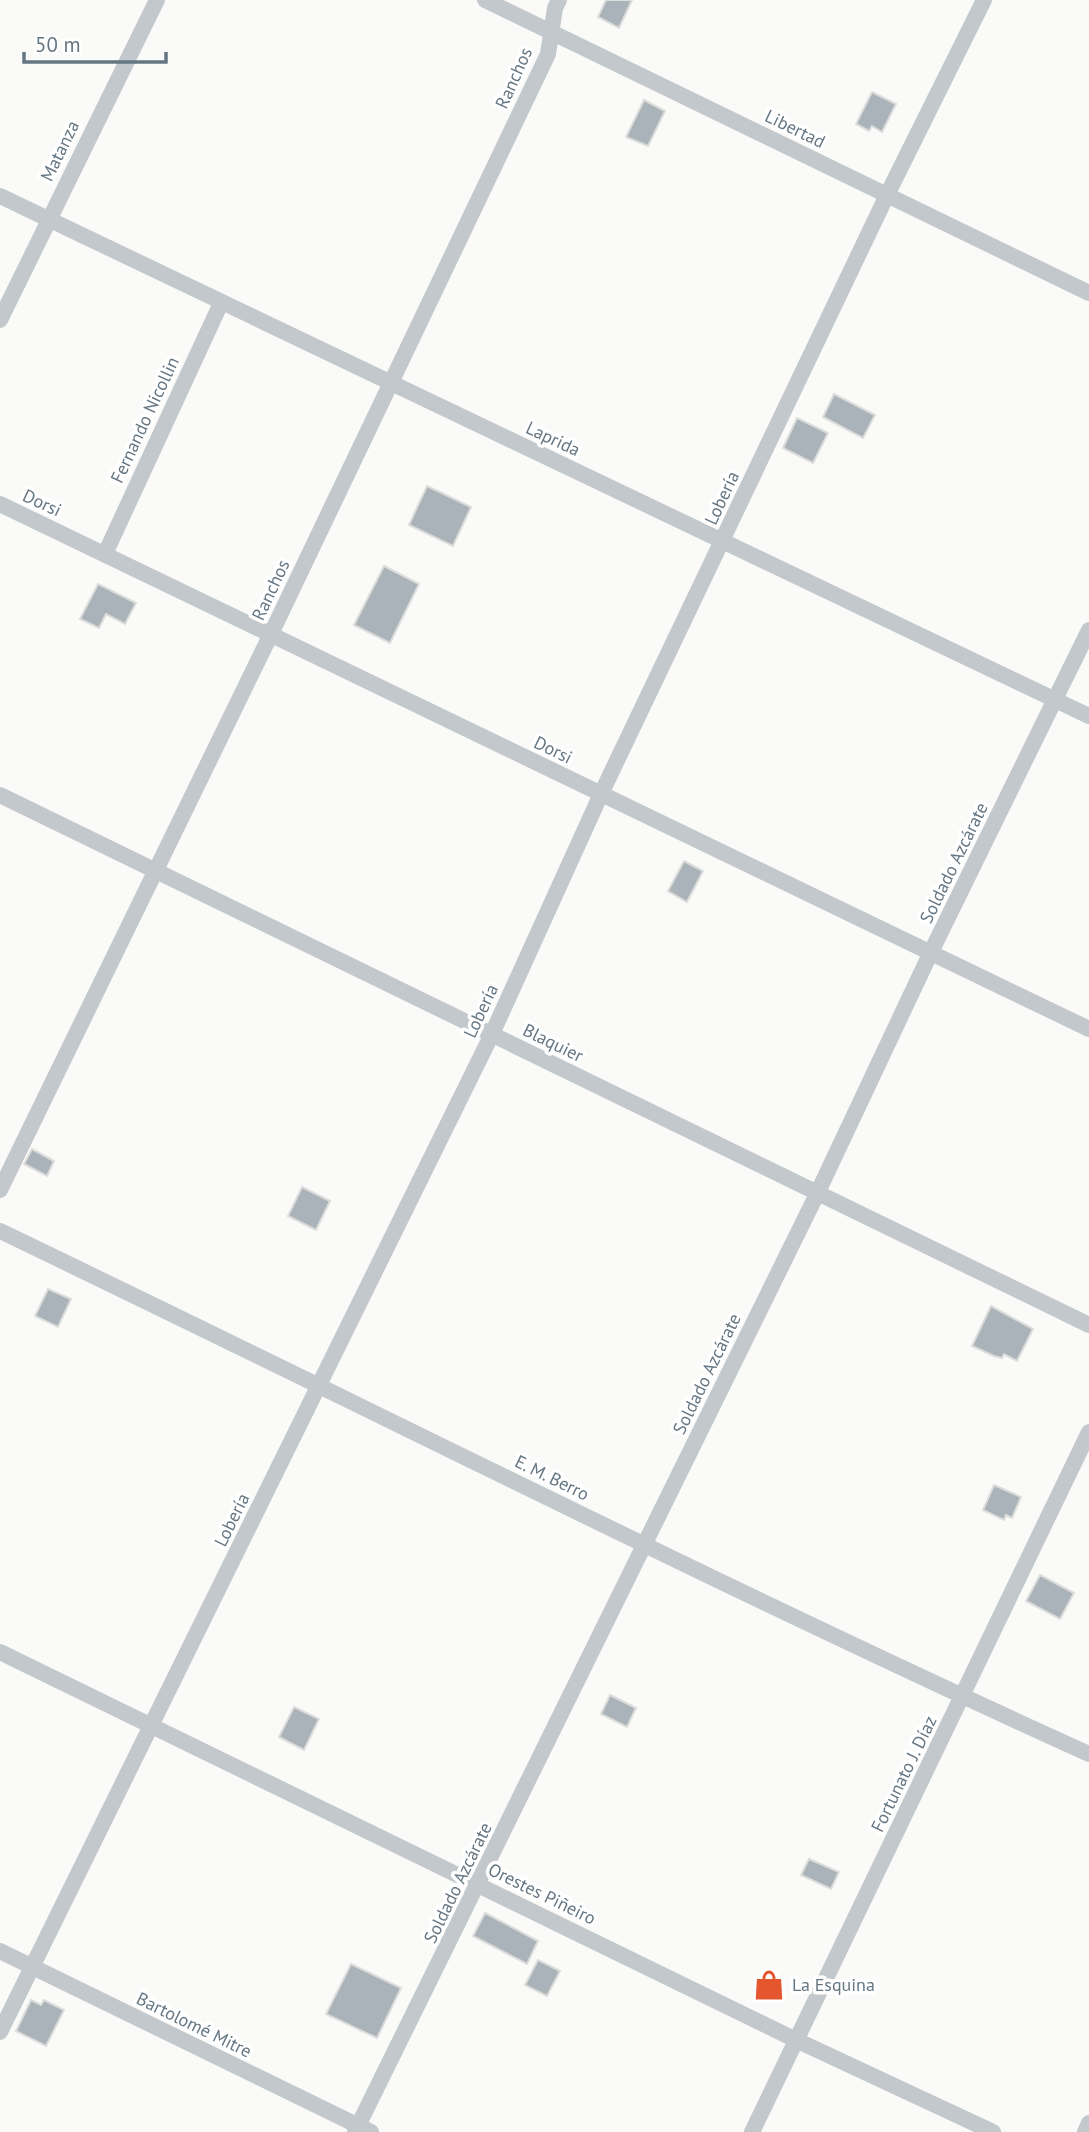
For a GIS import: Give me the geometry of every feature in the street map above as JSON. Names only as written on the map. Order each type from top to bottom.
[{"type":"street","name":"Matanza","points":[[0,320],[157,0]]},
{"type":"street","name":"Libertad","points":[[485,0],[1089,293]]},
{"type":"street","name":"Ranchos","points":[[0,1189],[270,636],[548,54],[559,0]]},
{"type":"street","name":"Lobería","points":[[0,2032],[492,1034],[601,794],[887,195],[984,0]]},
{"type":"street","name":"Laprida","points":[[0,196],[1089,716]]},
{"type":"street","name":"Fernando Nicollin","points":[[105,554],[221,303]]},
{"type":"street","name":"Dorsi","points":[[0,504],[1089,1029]]},
{"type":"street","name":"Soldado Azcárate","points":[[361,2130],[1089,630]]},
{"type":"street","name":"Blaquier","points":[[0,795],[1089,1325]]},
{"type":"street","name":"E. M. Berro","points":[[0,1231],[320,1384],[644,1545],[1089,1754]]},
{"type":"street","name":"Fortunato J. Díaz","points":[[752,2132],[1089,1432]]},
{"type":"street","name":"Orestes Piñeiro","points":[[0,1652],[993,2132]]},
{"type":"street","name":"Bartolomé Mitre","points":[[0,1951],[361,2130]]},
{"type":"street","points":[[1085,2132],[1089,2123]]},
{"type":"building","points":[[606,0],[632,0],[619,28],[598,17]]},
{"type":"building","points":[[872,92],[896,104],[882,132],[872,126],[869,131],[856,124]]},
{"type":"building","points":[[644,100],[665,111],[648,146],[626,137]]},
{"type":"building","points":[[834,394],[875,415],[863,438],[823,417]]},
{"type":"building","points":[[797,418],[828,433],[813,463],[783,448]]},
{"type":"building","points":[[427,486],[471,507],[453,546],[409,525]]},
{"type":"building","points":[[384,566],[419,584],[390,643],[354,625]]},
{"type":"building","points":[[98,584],[136,603],[125,624],[106,614],[99,628],[80,619]]},
{"type":"building","points":[[684,861],[703,871],[687,902],[668,891]]},
{"type":"building","points":[[32,1149],[54,1161],[47,1176],[24,1164]]},
{"type":"building","points":[[302,1187],[330,1201],[316,1230],[288,1216]]},
{"type":"building","points":[[48,1289],[71,1299],[58,1327],[35,1316]]},
{"type":"building","points":[[991,1306],[1033,1329],[1017,1361],[1004,1354],[1002,1358],[994,1356],[972,1346]]},
{"type":"building","points":[[994,1485],[1021,1497],[1012,1518],[1006,1515],[1004,1520],[983,1510]]},
{"type":"building","points":[[1040,1575],[1074,1593],[1060,1619],[1026,1601]]},
{"type":"building","points":[[610,1695],[636,1708],[627,1727],[601,1714]]},
{"type":"building","points":[[294,1707],[319,1719],[304,1750],[279,1737]]},
{"type":"building","points":[[809,1859],[839,1872],[831,1889],[801,1875]]},
{"type":"building","points":[[485,1913],[538,1941],[527,1964],[473,1936]]},
{"type":"building","points":[[538,1960],[560,1971],[547,1996],[525,1985]]},
{"type":"building","points":[[351,1964],[401,1988],[377,2038],[326,2014]]},
{"type":"building","points":[[31,2000],[41,2005],[44,2000],[64,2010],[46,2046],[16,2031]]},
{"type":"place","name":"La Esquina","points":[[769,1985]]}]
